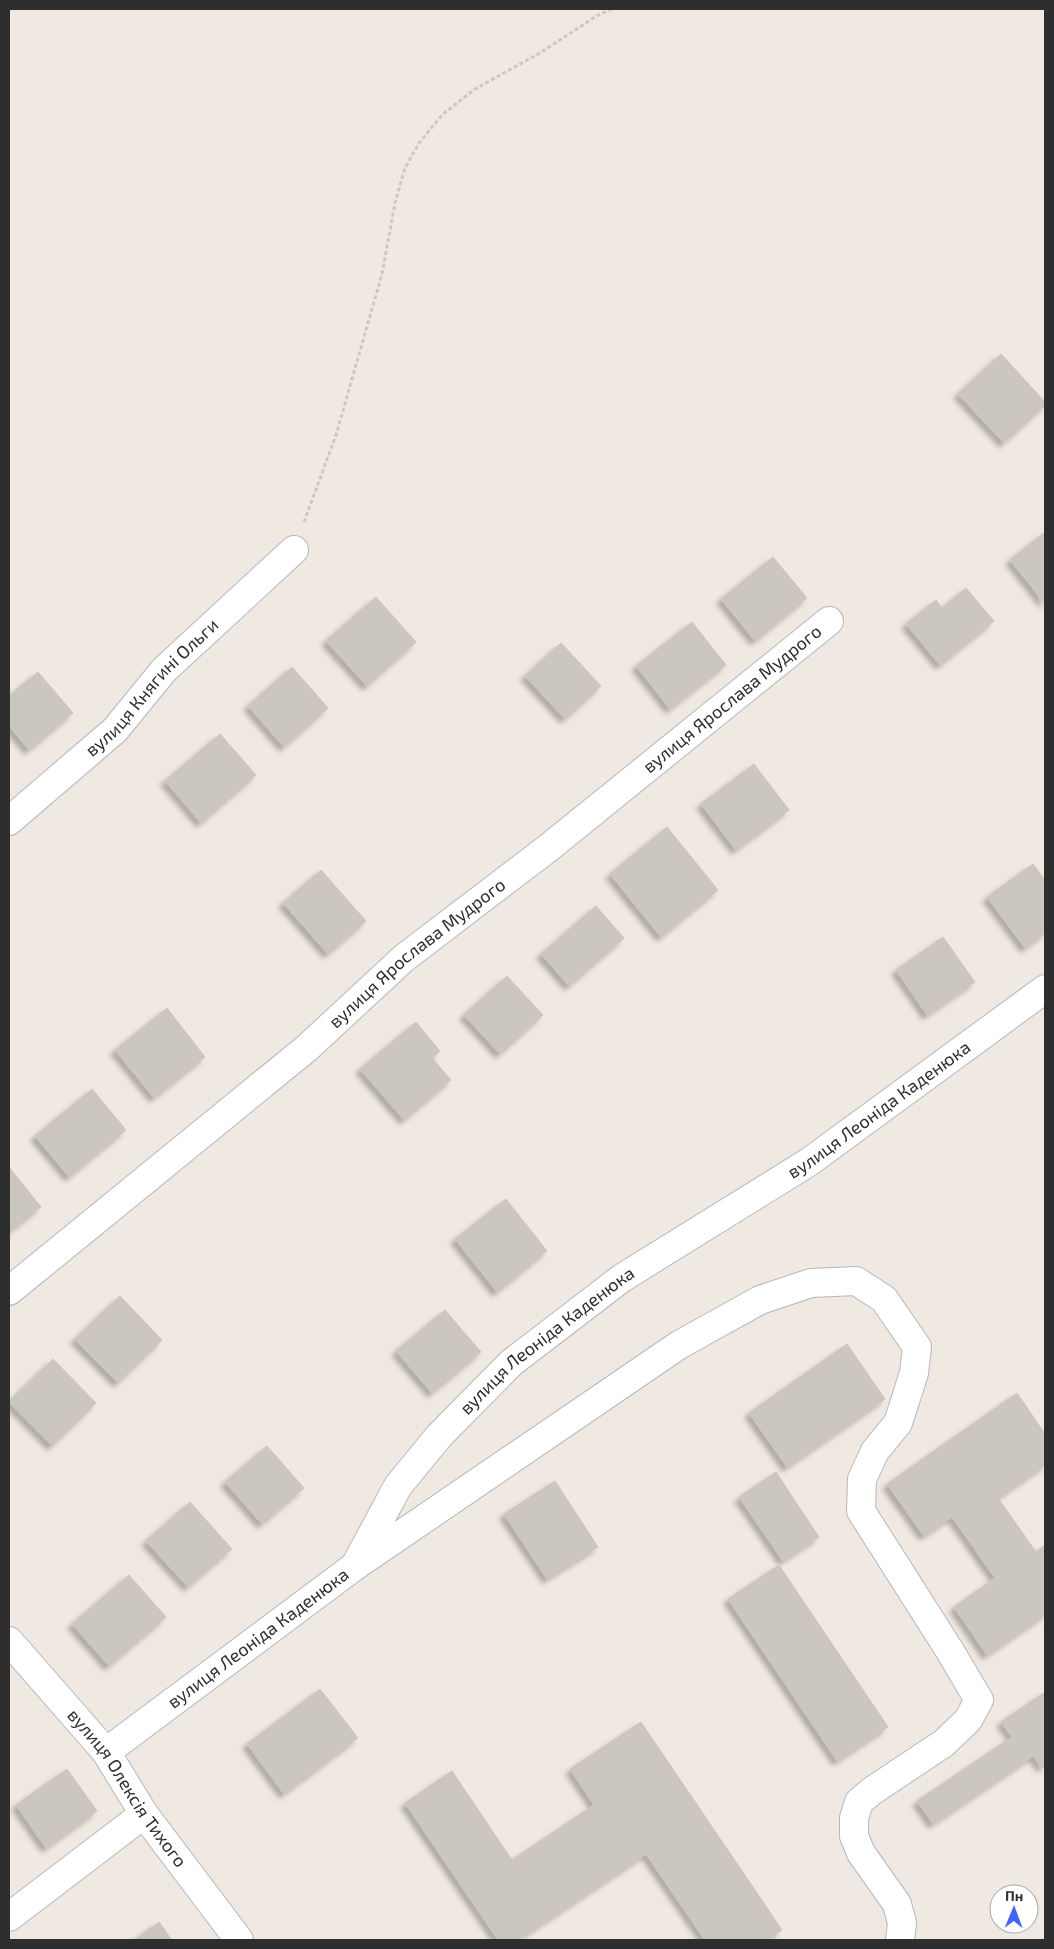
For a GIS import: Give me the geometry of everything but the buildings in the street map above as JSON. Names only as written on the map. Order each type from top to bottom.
[{"type":"street","name":"вулиця Княгині Ольги","points":[[9,821],[115,730],[164,670],[294,550]]},
{"type":"street","name":"вулиця Ярослава Мудрого","points":[[9,1291],[307,1048],[404,958],[547,849],[829,621]]},
{"type":"street","name":"вулиця Леоніда Каденюка","points":[[106,1752],[354,1566],[398,1486],[439,1436],[511,1363],[622,1278],[809,1162],[1045,990]]},
{"type":"street","points":[[354,1566],[679,1345],[760,1300],[811,1283],[856,1281],[884,1300],[917,1347],[914,1373],[898,1423],[875,1450],[862,1479],[861,1510],[979,1700],[968,1720],[944,1743],[872,1791],[859,1802],[854,1818],[854,1836],[861,1853],[897,1904],[902,1924],[900,1940]]},
{"type":"street","name":"вулиця Олексія Тихого","points":[[9,1641],[106,1752],[144,1814],[239,1940]]},
{"type":"street","points":[[9,1917],[144,1814]]},
{"type":"path","points":[[294,550],[336,435],[382,274],[395,203],[405,168],[419,143],[443,114],[475,89],[540,53],[598,15],[612,9]]}]
